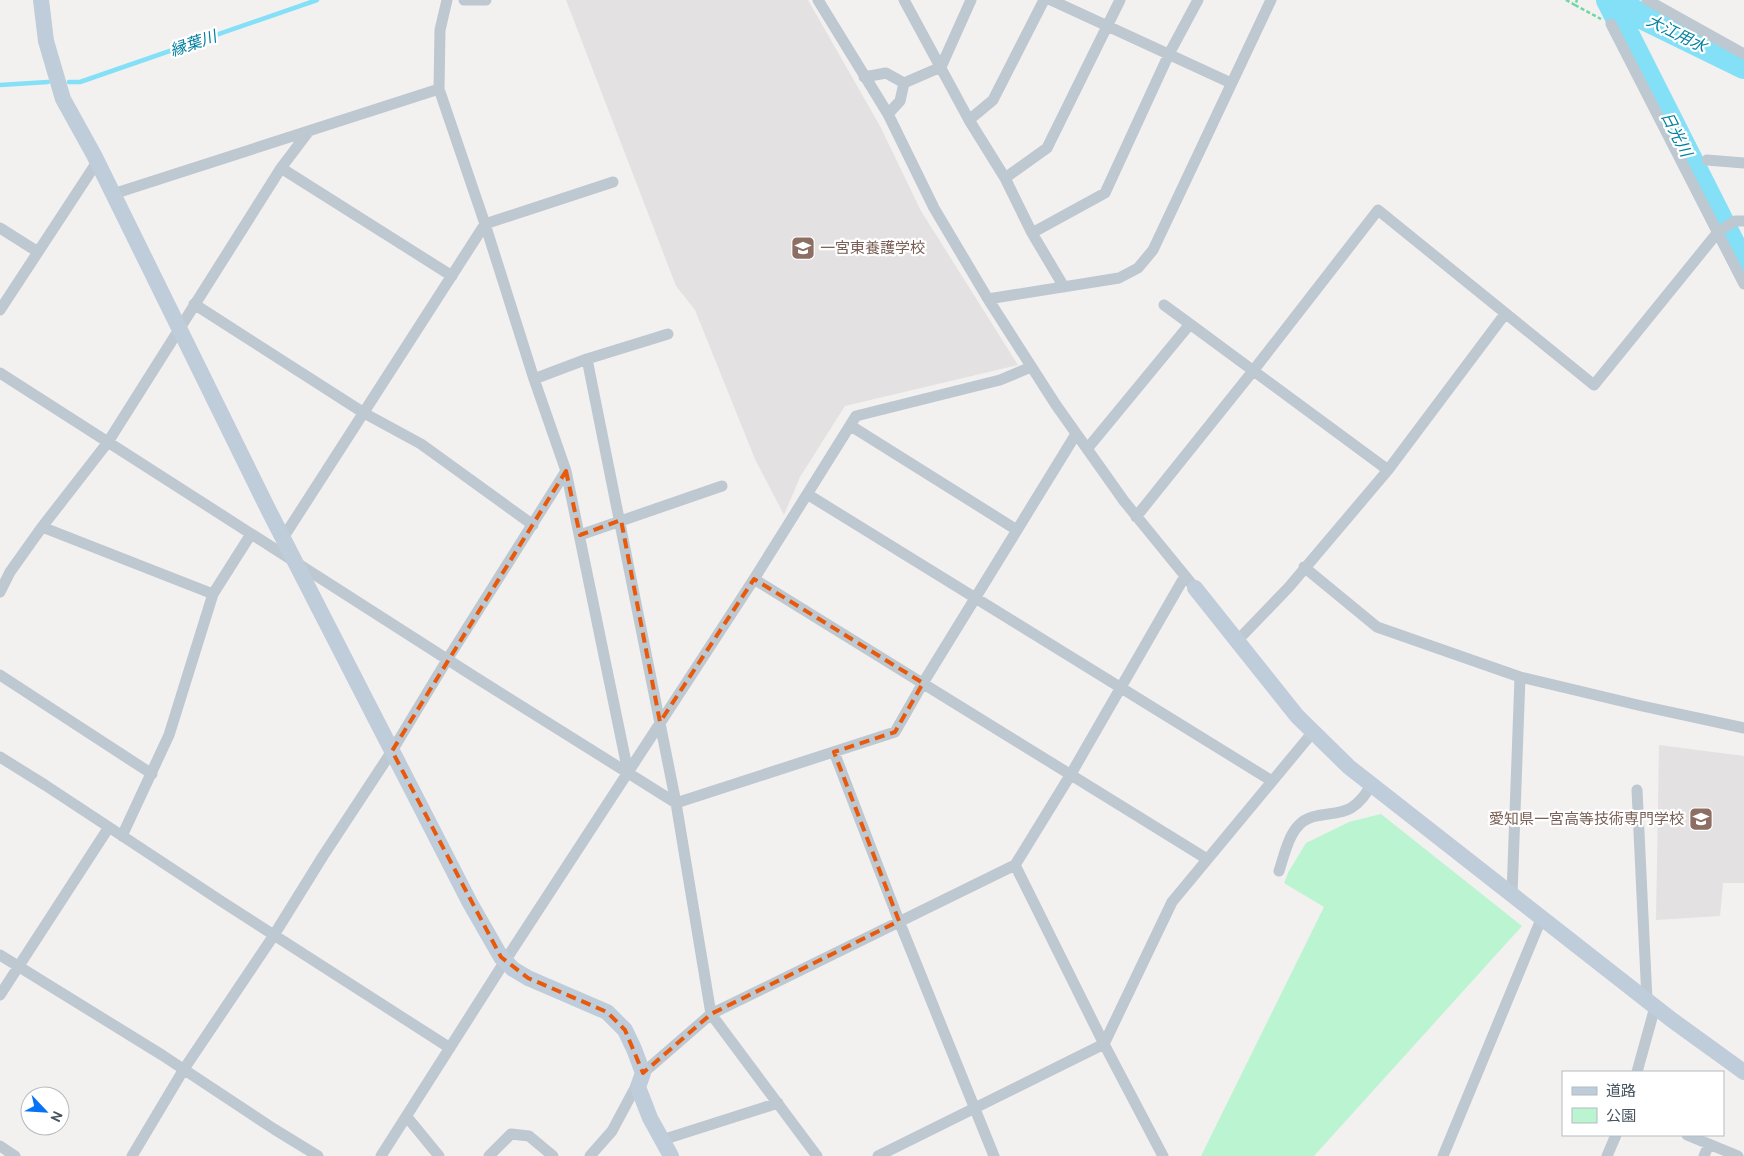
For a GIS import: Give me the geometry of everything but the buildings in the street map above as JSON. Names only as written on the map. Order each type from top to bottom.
[{"type":"street","points":[[41,0],[46,41],[63,99],[97,162],[296,563],[470,904],[505,961],[513,970],[528,978],[607,1012],[625,1030],[643,1072],[638,1087],[650,1118],[668,1152],[778,1103]]},
{"type":"street","points":[[447,0],[440,30],[439,89],[486,224],[534,379],[566,471],[628,772]]},
{"type":"street","points":[[464,0],[486,0]]},
{"type":"street","points":[[818,0],[888,114],[934,208],[1031,367],[1087,450],[1136,516],[1297,716],[1349,766],[1651,1003],[1744,1072]]},
{"type":"street","points":[[904,0],[968,120],[1005,178],[1032,233],[1064,287]]},
{"type":"street","points":[[904,83],[941,67],[971,0]]},
{"type":"street","points":[[968,120],[993,100],[1044,0]]},
{"type":"street","points":[[1051,0],[1231,83]]},
{"type":"street","points":[[1005,178],[1047,148],[1120,0]]},
{"type":"street","points":[[1032,233],[1105,193],[1169,54],[1198,0]]},
{"type":"street","points":[[988,299],[1119,278],[1138,268],[1153,250],[1271,0]]},
{"type":"street","points":[[1647,0],[1744,54]]},
{"type":"street","points":[[1611,24],[1744,284]]},
{"type":"street","points":[[864,77],[886,73],[904,83]]},
{"type":"street","points":[[888,114],[900,101],[904,83]]},
{"type":"street","points":[[112,194],[439,89]]},
{"type":"street","points":[[0,592],[10,572],[42,527],[108,442],[281,168],[309,131]]},
{"type":"street","points":[[1707,160],[1744,162]]},
{"type":"street","points":[[0,310],[97,162]]},
{"type":"street","points":[[281,168],[452,276]]},
{"type":"street","points":[[284,538],[486,224],[613,182]]},
{"type":"street","points":[[1136,516],[1253,371],[1378,210],[1594,385],[1718,232],[1735,221],[1744,221]]},
{"type":"street","points":[[0,228],[38,252]]},
{"type":"street","points":[[194,304],[364,413],[422,444],[532,526]]},
{"type":"street","points":[[1164,305],[1388,470]]},
{"type":"street","points":[[1237,641],[1289,587],[1388,470],[1505,314]]},
{"type":"street","points":[[1087,450],[1190,324]]},
{"type":"street","points":[[534,379],[588,359],[668,334]]},
{"type":"street","points":[[588,359],[676,803],[711,1014],[817,1156]]},
{"type":"street","points":[[381,1156],[505,961],[754,579],[856,416],[1000,380],[1031,367]]},
{"type":"street","points":[[0,373],[447,660],[676,803]]},
{"type":"street","points":[[851,426],[1017,530]]},
{"type":"street","points":[[676,803],[895,732],[974,598],[1076,434]]},
{"type":"street","points":[[132,1156],[184,1069],[274,935],[392,751],[566,471]]},
{"type":"street","points":[[580,534],[722,486]]},
{"type":"street","points":[[807,494],[1272,781]]},
{"type":"street","points":[[42,527],[213,594]]},
{"type":"street","points":[[122,836],[169,735],[213,594],[251,534]]},
{"type":"street","points":[[0,566],[10,572]]},
{"type":"street","points":[[1304,568],[1377,627],[1520,677],[1744,728]]},
{"type":"street","points":[[754,579],[1207,859]]},
{"type":"street","points":[[590,1156],[612,1131],[643,1072],[711,1014],[1015,865],[1121,689],[1190,582]]},
{"type":"street","points":[[0,675],[152,774]]},
{"type":"street","points":[[1512,894],[1520,677]]},
{"type":"street","points":[[878,1156],[1104,1044],[1172,902],[1313,732]]},
{"type":"street","points":[[834,752],[899,921],[994,1156]]},
{"type":"street","points":[[0,757],[450,1048]]},
{"type":"street","points":[[1279,872],[1291,836],[1300,824],[1312,817],[1349,809],[1359,802],[1372,784]]},
{"type":"street","points":[[1637,790],[1651,1003],[1637,1071]]},
{"type":"street","points":[[0,995],[109,827]]},
{"type":"street","points":[[1015,865],[1104,1044],[1163,1156]]},
{"type":"street","points":[[1448,1154],[1542,917]]},
{"type":"street","points":[[0,955],[184,1069],[274,1130],[318,1156]]},
{"type":"street","points":[[407,1117],[439,1156]]},
{"type":"street","points":[[489,1156],[511,1134],[530,1136],[553,1156]]},
{"type":"street","points":[[1607,1156],[1616,1136]]},
{"type":"street","points":[[1689,1136],[1738,1156]]},
{"type":"street","points":[[1704,1156],[1708,1144]]},
{"type":"street","points":[[0,1146],[15,1156]]},
{"type":"path","points":[[1566,0],[1611,24]]},
{"type":"path","points":[[1575,4],[1577,0]]},
{"type":"highlighted area","points":[[566,471],[580,535],[621,520],[660,722],[754,579],[923,683],[895,732],[834,752],[899,921],[711,1014],[643,1073],[625,1030],[607,1012],[528,978],[501,957],[392,751]]},
{"type":"shaded area","name":"一宮東養護学校","points":[[566,0],[808,0],[880,126],[921,211],[1018,365],[845,406],[800,477],[784,515],[755,459],[695,310],[676,286]]},
{"type":"shaded area","name":"愛知県一宮高等技術専門学校","points":[[1659,745],[1744,756],[1744,883],[1723,883],[1720,916],[1656,920]]},
{"type":"green space","points":[[1381,814],[1522,926],[1314,1156],[1201,1156],[1324,907],[1284,883],[1289,871],[1306,843],[1349,822]]},
{"type":"waterway","name":"縁葉川","points":[[69,82],[80,82],[317,0]]},
{"type":"waterway","name":"日光川","points":[[1609,0],[1744,267]]},
{"type":"waterway","name":"大江用水","points":[[1609,0],[1744,66]]},
{"type":"waterway","name":"縁葉川","points":[[0,85],[48,82]]},
{"type":"place","name":"一宮東養護学校","points":[[803,248]]},
{"type":"place","name":"愛知県一宮高等技術専門学校","points":[[1701,819]]}]
